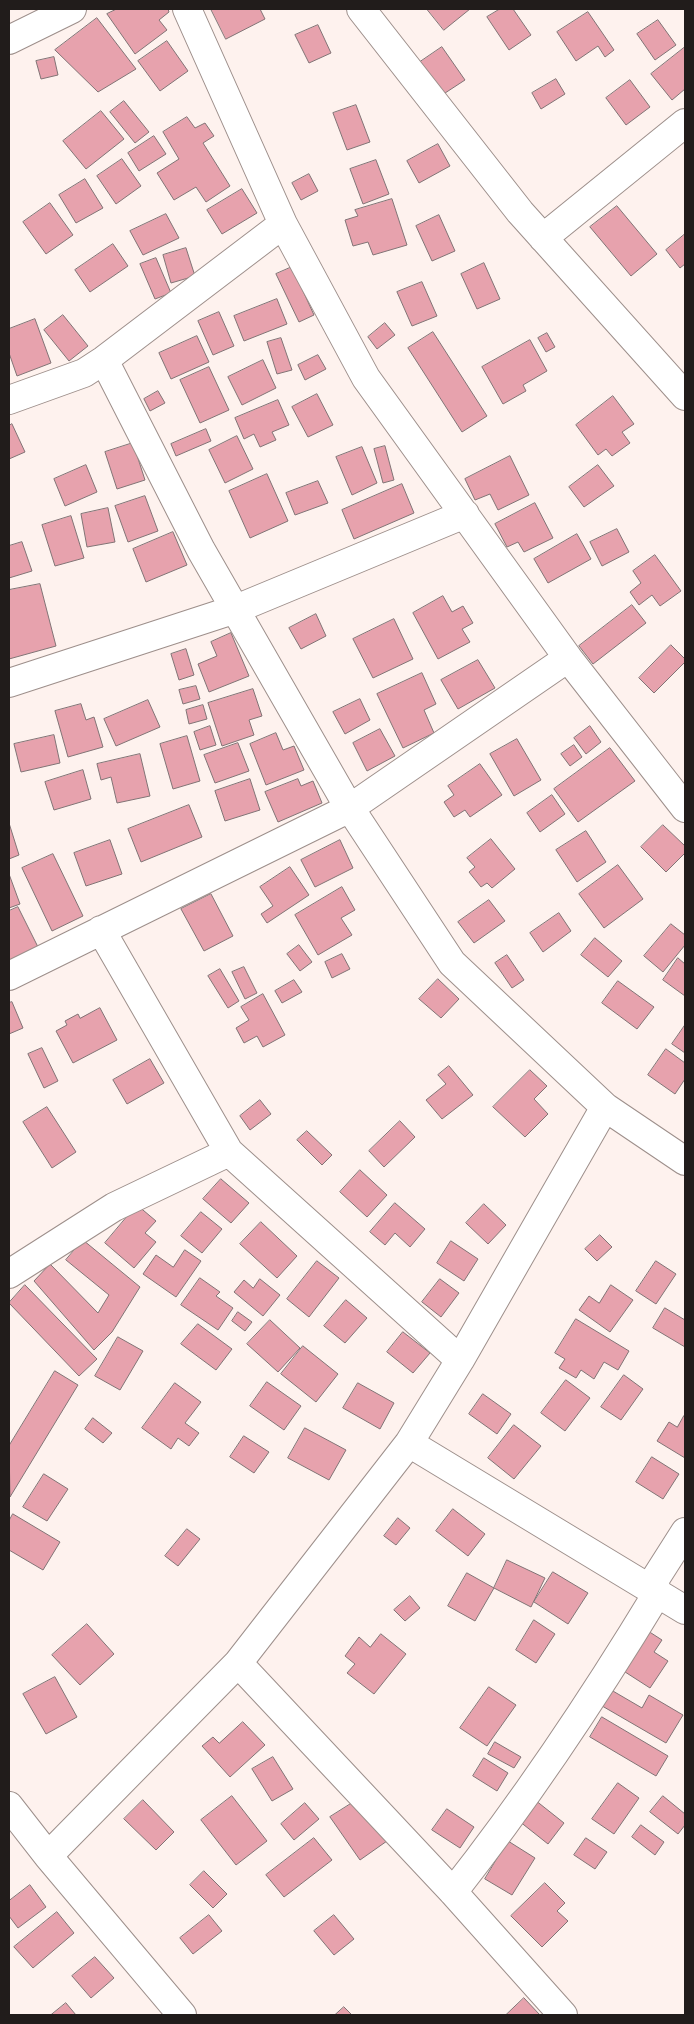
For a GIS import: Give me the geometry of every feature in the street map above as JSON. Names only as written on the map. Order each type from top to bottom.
[{"type":"street","points":[[187,9],[283,224],[366,378],[568,658],[685,808]]},
{"type":"street","points":[[361,9],[520,212],[685,396]]},
{"type":"street","points":[[9,40],[57,12]]},
{"type":"street","points":[[544,238],[685,123]]},
{"type":"street","points":[[9,400],[84,373],[104,360],[283,224]]},
{"type":"street","points":[[104,360],[201,550],[350,808],[452,963],[605,1107],[685,1161]]},
{"type":"street","points":[[9,683],[236,609],[464,514]]},
{"type":"street","points":[[9,976],[350,808],[568,658]]},
{"type":"street","points":[[101,930],[229,1152],[460,1360]]},
{"type":"street","points":[[48,1856],[238,1663],[409,1443],[460,1360],[605,1107]]},
{"type":"street","points":[[9,1274],[114,1207],[229,1152]]},
{"type":"street","points":[[409,1443],[685,1610]]},
{"type":"street","points":[[453,1892],[505,1826],[621,1652],[685,1532]]},
{"type":"street","points":[[238,1663],[453,1892],[563,2015]]},
{"type":"street","points":[[9,1806],[48,1856],[182,2015]]},
{"type":"building","points":[[117,9],[168,9],[169,12],[159,20],[167,30],[135,54],[107,14]]},
{"type":"building","points":[[211,9],[260,9],[265,19],[226,39]]},
{"type":"building","points":[[427,9],[470,9],[444,30]]},
{"type":"building","points":[[500,9],[513,9],[531,35],[509,50],[487,17]]},
{"type":"building","points":[[588,12],[614,50],[605,57],[598,46],[576,61],[557,32]]},
{"type":"building","points":[[97,18],[136,69],[98,92],[55,50]]},
{"type":"building","points":[[658,20],[676,45],[655,60],[637,34]]},
{"type":"building","points":[[318,25],[331,53],[309,63],[295,35]]},
{"type":"building","points":[[167,41],[188,71],[160,91],[138,61]]},
{"type":"building","points":[[442,47],[465,80],[442,95],[420,62]]},
{"type":"building","points":[[685,47],[685,89],[672,100],[651,74]]},
{"type":"building","points":[[54,57],[58,75],[41,79],[36,61]]},
{"type":"building","points":[[556,79],[565,94],[541,109],[532,93]]},
{"type":"building","points":[[630,80],[650,107],[626,125],[606,98]]},
{"type":"building","points":[[124,101],[149,132],[135,143],[110,112]]},
{"type":"building","points":[[356,105],[370,142],[347,150],[333,113]]},
{"type":"building","points":[[101,111],[124,139],[86,169],[63,141]]},
{"type":"building","points":[[187,117],[195,128],[205,123],[214,136],[203,143],[230,186],[206,202],[196,187],[174,200],[157,173],[179,159],[163,132]]},
{"type":"building","points":[[154,136],[166,154],[139,171],[128,153]]},
{"type":"building","points":[[438,144],[450,166],[419,183],[407,161]]},
{"type":"building","points":[[122,159],[141,186],[116,204],[97,176]]},
{"type":"building","points":[[376,160],[389,194],[363,204],[350,169]]},
{"type":"building","points":[[309,174],[318,191],[301,200],[292,183]]},
{"type":"building","points":[[85,179],[103,208],[76,223],[59,195]]},
{"type":"building","points":[[242,189],[257,213],[222,234],[207,210]]},
{"type":"building","points":[[392,199],[407,245],[373,255],[368,242],[353,246],[345,220],[358,216],[355,210]]},
{"type":"building","points":[[50,203],[73,235],[46,254],[23,222]]},
{"type":"building","points":[[617,206],[657,254],[631,276],[590,227]]},
{"type":"building","points":[[166,214],[179,238],[143,255],[130,231]]},
{"type":"building","points":[[439,215],[455,251],[432,261],[416,226]]},
{"type":"building","points":[[685,234],[685,264],[680,268],[666,250]]},
{"type":"building","points":[[113,244],[128,266],[90,292],[75,270]]},
{"type":"building","points":[[186,248],[195,276],[171,283],[163,255]]},
{"type":"building","points":[[156,258],[171,293],[155,299],[140,264]]},
{"type":"building","points":[[484,263],[500,299],[477,309],[461,274]]},
{"type":"building","points":[[292,267],[314,315],[299,322],[276,274]]},
{"type":"building","points":[[422,282],[437,316],[412,326],[397,292]]},
{"type":"building","points":[[277,299],[287,324],[244,341],[234,316]]},
{"type":"building","points":[[219,312],[234,346],[213,355],[198,321]]},
{"type":"building","points":[[63,315],[88,346],[69,361],[44,330]]},
{"type":"building","points":[[35,319],[51,363],[17,376],[9,353],[9,329]]},
{"type":"building","points":[[385,323],[395,335],[377,349],[368,337]]},
{"type":"building","points":[[433,332],[487,416],[462,432],[408,348]]},
{"type":"building","points":[[547,333],[555,347],[546,352],[538,338]]},
{"type":"building","points":[[197,336],[209,362],[171,379],[159,353]]},
{"type":"building","points":[[281,338],[292,370],[277,374],[267,342]]},
{"type":"building","points":[[530,340],[547,371],[523,385],[526,391],[503,404],[482,367]]},
{"type":"building","points":[[318,355],[326,369],[305,380],[298,365]]},
{"type":"building","points":[[263,360],[276,388],[242,405],[228,377]]},
{"type":"building","points":[[209,367],[229,410],[200,423],[180,380]]},
{"type":"building","points":[[158,391],[165,403],[150,411],[144,399]]},
{"type":"building","points":[[317,394],[333,425],[308,437],[292,407]]},
{"type":"building","points":[[613,396],[634,424],[622,432],[630,443],[612,456],[606,449],[598,455],[576,425]]},
{"type":"building","points":[[278,400],[289,425],[272,432],[276,440],[260,447],[254,434],[244,439],[235,418]]},
{"type":"building","points":[[12,424],[25,452],[9,459],[9,426]]},
{"type":"building","points":[[206,429],[211,441],[176,456],[171,444]]},
{"type":"building","points":[[237,436],[253,469],[225,483],[209,450]]},
{"type":"building","points":[[133,443],[145,480],[117,489],[105,452]]},
{"type":"building","points":[[385,446],[394,480],[383,483],[374,449]]},
{"type":"building","points":[[362,447],[377,483],[352,495],[336,457]]},
{"type":"building","points":[[510,456],[529,495],[498,510],[490,494],[475,500],[465,479]]},
{"type":"building","points":[[86,465],[97,492],[65,506],[54,479]]},
{"type":"building","points":[[598,465],[614,486],[584,507],[569,487]]},
{"type":"building","points":[[267,474],[288,521],[250,538],[229,491]]},
{"type":"building","points":[[318,481],[328,503],[295,515],[286,493]]},
{"type":"building","points":[[402,484],[414,513],[354,539],[342,510]]},
{"type":"building","points":[[145,496],[158,531],[128,542],[115,506]]},
{"type":"building","points":[[535,503],[553,538],[524,552],[518,542],[507,547],[495,524]]},
{"type":"building","points":[[108,508],[115,542],[87,547],[81,514]]},
{"type":"building","points":[[71,516],[84,558],[55,566],[42,525]]},
{"type":"building","points":[[617,529],[629,552],[602,566],[590,542]]},
{"type":"building","points":[[173,532],[187,565],[146,582],[133,549]]},
{"type":"building","points":[[577,534],[591,559],[548,583],[534,559]]},
{"type":"building","points":[[22,542],[32,571],[9,578],[9,546]]},
{"type":"building","points":[[655,555],[681,591],[660,606],[652,595],[639,605],[630,592],[641,583],[633,571]]},
{"type":"building","points":[[40,584],[56,646],[9,659],[9,590]]},
{"type":"building","points":[[443,596],[452,612],[463,606],[473,623],[462,629],[470,642],[438,659],[413,613]]},
{"type":"building","points":[[632,605],[646,623],[593,664],[579,646]]},
{"type":"building","points":[[316,614],[326,636],[301,649],[289,628]]},
{"type":"building","points":[[394,619],[413,659],[373,678],[353,639]]},
{"type":"building","points":[[231,633],[249,676],[209,692],[198,664],[217,656],[211,642]]},
{"type":"building","points":[[671,645],[685,659],[685,662],[654,693],[639,678]]},
{"type":"building","points":[[186,649],[194,675],[179,680],[171,654]]},
{"type":"building","points":[[478,660],[495,688],[458,709],[441,680]]},
{"type":"building","points":[[422,673],[436,704],[424,710],[434,733],[403,748],[377,694]]},
{"type":"building","points":[[196,686],[200,699],[183,704],[179,690]]},
{"type":"building","points":[[253,689],[262,716],[249,720],[254,735],[222,746],[208,703]]},
{"type":"building","points":[[360,699],[370,720],[345,734],[333,712]]},
{"type":"building","points":[[148,700],[160,727],[116,746],[104,719]]},
{"type":"building","points":[[81,704],[86,720],[94,717],[103,747],[68,757],[55,711]]},
{"type":"building","points":[[203,705],[207,719],[189,724],[186,710]]},
{"type":"building","points":[[210,726],[216,745],[200,750],[194,732]]},
{"type":"building","points":[[590,726],[601,742],[586,754],[574,738]]},
{"type":"building","points":[[380,729],[395,756],[367,771],[353,743]]},
{"type":"building","points":[[276,733],[283,750],[294,746],[304,770],[266,785],[250,744]]},
{"type":"building","points":[[54,735],[60,763],[21,772],[14,744]]},
{"type":"building","points":[[187,736],[200,781],[173,789],[160,744]]},
{"type":"building","points":[[517,739],[541,780],[514,796],[490,754]]},
{"type":"building","points":[[238,743],[249,771],[215,783],[204,755]]},
{"type":"building","points":[[574,745],[582,757],[570,766],[561,754]]},
{"type":"building","points":[[610,748],[635,781],[578,822],[554,789]]},
{"type":"building","points":[[140,754],[150,796],[117,803],[111,777],[101,780],[97,764]]},
{"type":"building","points":[[480,764],[502,795],[470,817],[465,810],[454,817],[444,802],[454,795],[448,786]]},
{"type":"building","points":[[83,770],[91,799],[54,810],[45,782]]},
{"type":"building","points":[[250,779],[260,810],[225,821],[215,791]]},
{"type":"building","points":[[298,779],[301,786],[313,781],[322,803],[278,822],[265,792]]},
{"type":"building","points":[[552,795],[565,814],[540,832],[527,813]]},
{"type":"building","points":[[189,805],[202,837],[141,862],[128,829]]},
{"type":"building","points":[[9,823],[19,855],[9,859]]},
{"type":"building","points":[[663,825],[685,846],[685,853],[666,872],[641,847]]},
{"type":"building","points":[[586,831],[606,862],[577,882],[556,850]]},
{"type":"building","points":[[491,839],[515,869],[492,888],[487,883],[481,887],[469,872],[475,867],[467,858]]},
{"type":"building","points":[[110,840],[122,874],[86,886],[74,853]]},
{"type":"building","points":[[340,840],[353,868],[315,887],[301,860]]},
{"type":"building","points":[[53,854],[83,916],[52,931],[22,868]]},
{"type":"building","points":[[618,865],[643,899],[604,928],[579,894]]},
{"type":"building","points":[[290,867],[309,895],[267,923],[261,914],[273,906],[260,887]]},
{"type":"building","points":[[9,874],[20,904],[9,908]]},
{"type":"building","points":[[342,887],[355,910],[341,918],[352,935],[318,955],[295,915]]},
{"type":"building","points":[[211,894],[233,936],[204,951],[181,909]]},
{"type":"building","points":[[489,900],[505,921],[474,943],[458,922]]},
{"type":"building","points":[[18,907],[38,947],[9,961],[9,911]]},
{"type":"building","points":[[559,913],[571,931],[543,952],[530,933]]},
{"type":"building","points":[[671,924],[685,935],[685,945],[663,972],[644,956]]},
{"type":"building","points":[[595,938],[622,961],[608,977],[581,955]]},
{"type":"building","points":[[299,945],[312,962],[300,971],[287,954]]},
{"type":"building","points":[[342,954],[350,969],[332,978],[325,962]]},
{"type":"building","points":[[507,955],[524,980],[512,988],[495,963]]},
{"type":"building","points":[[678,958],[685,964],[685,996],[663,980]]},
{"type":"building","points":[[244,967],[257,993],[245,999],[232,972]]},
{"type":"building","points":[[220,969],[239,1001],[228,1008],[208,976]]},
{"type":"building","points":[[438,979],[459,999],[441,1018],[419,999]]},
{"type":"building","points":[[294,980],[302,992],[282,1003],[275,991]]},
{"type":"building","points":[[618,981],[654,1007],[637,1029],[602,1003]]},
{"type":"building","points":[[263,994],[285,1035],[263,1047],[257,1036],[244,1043],[236,1028],[249,1020],[241,1007]]},
{"type":"building","points":[[12,1002],[23,1028],[9,1034],[9,1003]]},
{"type":"building","points":[[100,1008],[117,1040],[73,1063],[56,1031],[67,1025],[65,1021],[78,1014],[80,1018]]},
{"type":"building","points":[[685,1025],[685,1053],[672,1044]]},
{"type":"building","points":[[42,1048],[58,1081],[44,1088],[28,1054]]},
{"type":"building","points":[[666,1049],[685,1063],[685,1079],[675,1094],[648,1075]]},
{"type":"building","points":[[150,1059],[164,1083],[127,1104],[113,1080]]},
{"type":"building","points":[[449,1066],[473,1095],[442,1119],[426,1100],[446,1084],[438,1075]]},
{"type":"building","points":[[530,1070],[547,1086],[534,1099],[548,1114],[525,1137],[493,1107]]},
{"type":"building","points":[[260,1100],[271,1114],[250,1130],[240,1116]]},
{"type":"building","points":[[47,1107],[76,1152],[52,1168],[23,1122]]},
{"type":"building","points":[[400,1121],[415,1137],[384,1167],[369,1151]]},
{"type":"building","points":[[307,1131],[332,1155],[322,1165],[297,1140]]},
{"type":"building","points":[[360,1170],[387,1195],[367,1217],[340,1192]]},
{"type":"building","points":[[221,1179],[249,1203],[231,1223],[203,1199]]},
{"type":"building","points":[[395,1203],[425,1229],[410,1247],[395,1233],[385,1245],[370,1232]]},
{"type":"building","points":[[484,1204],[506,1225],[488,1244],[466,1223]]},
{"type":"building","points":[[137,1205],[156,1221],[145,1233],[156,1242],[134,1268],[105,1243]]},
{"type":"building","points":[[201,1212],[222,1229],[202,1253],[181,1236]]},
{"type":"building","points":[[261,1222],[297,1256],[277,1278],[240,1244]]},
{"type":"building","points":[[600,1235],[612,1247],[597,1261],[585,1249]]},
{"type":"building","points":[[83,1240],[140,1287],[112,1332],[94,1350],[34,1281],[50,1264],[98,1313],[109,1295],[66,1260]]},
{"type":"building","points":[[451,1241],[478,1259],[464,1281],[437,1263]]},
{"type":"building","points":[[185,1250],[201,1261],[176,1297],[143,1274],[156,1255],[173,1267]]},
{"type":"building","points":[[317,1261],[339,1278],[309,1317],[287,1299]]},
{"type":"building","points":[[656,1261],[676,1274],[656,1304],[636,1291]]},
{"type":"building","points":[[200,1278],[220,1292],[216,1296],[233,1308],[218,1330],[181,1305]]},
{"type":"building","points":[[260,1279],[280,1295],[263,1316],[234,1292],[244,1280],[253,1288]]},
{"type":"building","points":[[440,1279],[459,1293],[441,1317],[422,1302]]},
{"type":"building","points":[[25,1285],[97,1359],[79,1376],[9,1303]]},
{"type":"building","points":[[611,1285],[633,1300],[610,1332],[579,1310],[589,1296],[599,1303]]},
{"type":"building","points":[[346,1300],[367,1318],[345,1343],[324,1326]]},
{"type":"building","points":[[665,1308],[685,1320],[685,1347],[653,1328]]},
{"type":"building","points":[[238,1312],[252,1322],[245,1331],[232,1321]]},
{"type":"building","points":[[576,1319],[629,1351],[618,1370],[604,1362],[594,1379],[581,1370],[576,1378],[559,1368],[565,1359],[555,1353]]},
{"type":"building","points":[[270,1320],[300,1348],[278,1372],[247,1344]]},
{"type":"building","points":[[198,1324],[232,1349],[216,1370],[181,1344]]},
{"type":"building","points":[[403,1332],[430,1353],[413,1373],[387,1352]]},
{"type":"building","points":[[118,1337],[143,1351],[120,1390],[95,1376]]},
{"type":"building","points":[[303,1346],[338,1374],[316,1402],[281,1374]]},
{"type":"building","points":[[55,1371],[78,1385],[10,1497],[9,1446]]},
{"type":"building","points":[[624,1375],[643,1389],[621,1420],[601,1407]]},
{"type":"building","points":[[566,1380],[590,1398],[565,1431],[541,1413]]},
{"type":"building","points":[[267,1382],[301,1406],[284,1430],[250,1406]]},
{"type":"building","points":[[175,1383],[201,1402],[185,1423],[199,1433],[189,1446],[178,1438],[171,1449],[142,1428]]},
{"type":"building","points":[[358,1383],[394,1403],[380,1429],[343,1408]]},
{"type":"building","points":[[483,1394],[511,1414],[497,1434],[469,1414]]},
{"type":"building","points":[[684,1416],[685,1458],[657,1441],[669,1422],[677,1427]]},
{"type":"building","points":[[93,1418],[112,1433],[103,1443],[85,1429]]},
{"type":"building","points":[[514,1425],[541,1446],[514,1479],[488,1458]]},
{"type":"building","points":[[305,1428],[346,1450],[329,1480],[288,1458]]},
{"type":"building","points":[[244,1436],[269,1452],[254,1473],[230,1457]]},
{"type":"building","points":[[652,1457],[679,1474],[663,1499],[636,1482]]},
{"type":"building","points":[[44,1474],[68,1489],[47,1521],[23,1507]]},
{"type":"building","points":[[453,1509],[485,1534],[468,1556],[436,1531]]},
{"type":"building","points":[[13,1514],[60,1542],[43,1570],[9,1550],[9,1521]]},
{"type":"building","points":[[398,1518],[410,1528],[396,1545],[384,1536]]},
{"type":"building","points":[[187,1529],[200,1539],[178,1566],[165,1556]]},
{"type":"building","points":[[507,1560],[545,1578],[531,1607],[494,1588]]},
{"type":"building","points":[[553,1572],[588,1593],[568,1624],[534,1602]]},
{"type":"building","points":[[467,1573],[494,1588],[475,1621],[448,1606]]},
{"type":"building","points":[[410,1596],[420,1608],[405,1621],[394,1610]]},
{"type":"building","points":[[534,1620],[555,1634],[536,1663],[516,1650]]},
{"type":"building","points":[[87,1624],[114,1654],[80,1685],[52,1655]]},
{"type":"building","points":[[648,1631],[662,1640],[654,1652],[668,1661],[650,1688],[622,1670]]},
{"type":"building","points":[[381,1634],[406,1654],[374,1694],[347,1673],[355,1664],[345,1656],[359,1637],[370,1647]]},
{"type":"building","points":[[55,1677],[77,1717],[46,1734],[23,1694]]},
{"type":"building","points":[[489,1687],[516,1705],[487,1746],[460,1728]]},
{"type":"building","points":[[606,1687],[642,1708],[649,1695],[683,1715],[666,1743],[597,1703]]},
{"type":"building","points":[[602,1717],[668,1756],[656,1776],[590,1737]]},
{"type":"building","points":[[243,1722],[265,1745],[230,1777],[202,1746],[213,1737],[219,1743]]},
{"type":"building","points":[[495,1742],[521,1757],[514,1768],[488,1754]]},
{"type":"building","points":[[273,1757],[293,1789],[272,1801],[252,1769]]},
{"type":"building","points":[[484,1758],[508,1773],[497,1791],[473,1776]]},
{"type":"building","points":[[618,1783],[639,1798],[614,1834],[592,1819]]},
{"type":"building","points":[[232,1796],[267,1841],[236,1865],[201,1820]]},
{"type":"building","points":[[663,1796],[685,1814],[685,1825],[678,1834],[650,1812]]},
{"type":"building","points":[[143,1800],[174,1832],[156,1850],[124,1819]]},
{"type":"building","points":[[357,1800],[387,1841],[360,1860],[330,1817]]},
{"type":"building","points":[[535,1800],[564,1823],[548,1844],[519,1821]]},
{"type":"building","points":[[305,1803],[319,1819],[294,1840],[281,1824]]},
{"type":"building","points":[[447,1809],[474,1827],[460,1848],[432,1830]]},
{"type":"building","points":[[641,1825],[664,1842],[655,1855],[632,1837]]},
{"type":"building","points":[[314,1838],[332,1860],[284,1897],[266,1875]]},
{"type":"building","points":[[586,1838],[607,1852],[595,1869],[574,1855]]},
{"type":"building","points":[[508,1841],[535,1858],[512,1895],[485,1879]]},
{"type":"building","points":[[204,1871],[227,1894],[213,1908],[190,1885]]},
{"type":"building","points":[[545,1883],[565,1903],[557,1911],[568,1921],[542,1947],[511,1916]]},
{"type":"building","points":[[30,1885],[46,1907],[18,1928],[9,1916],[9,1901]]},
{"type":"building","points":[[57,1912],[74,1933],[33,1968],[14,1947]]},
{"type":"building","points":[[209,1915],[222,1931],[193,1954],[180,1938]]},
{"type":"building","points":[[334,1915],[354,1939],[334,1955],[314,1931]]},
{"type":"building","points":[[95,1957],[114,1978],[91,1998],[72,1976]]},
{"type":"building","points":[[524,1998],[540,2015],[506,2015]]},
{"type":"building","points":[[66,2003],[76,2015],[51,2015]]},
{"type":"building","points":[[344,2007],[352,2015],[335,2015]]}]
